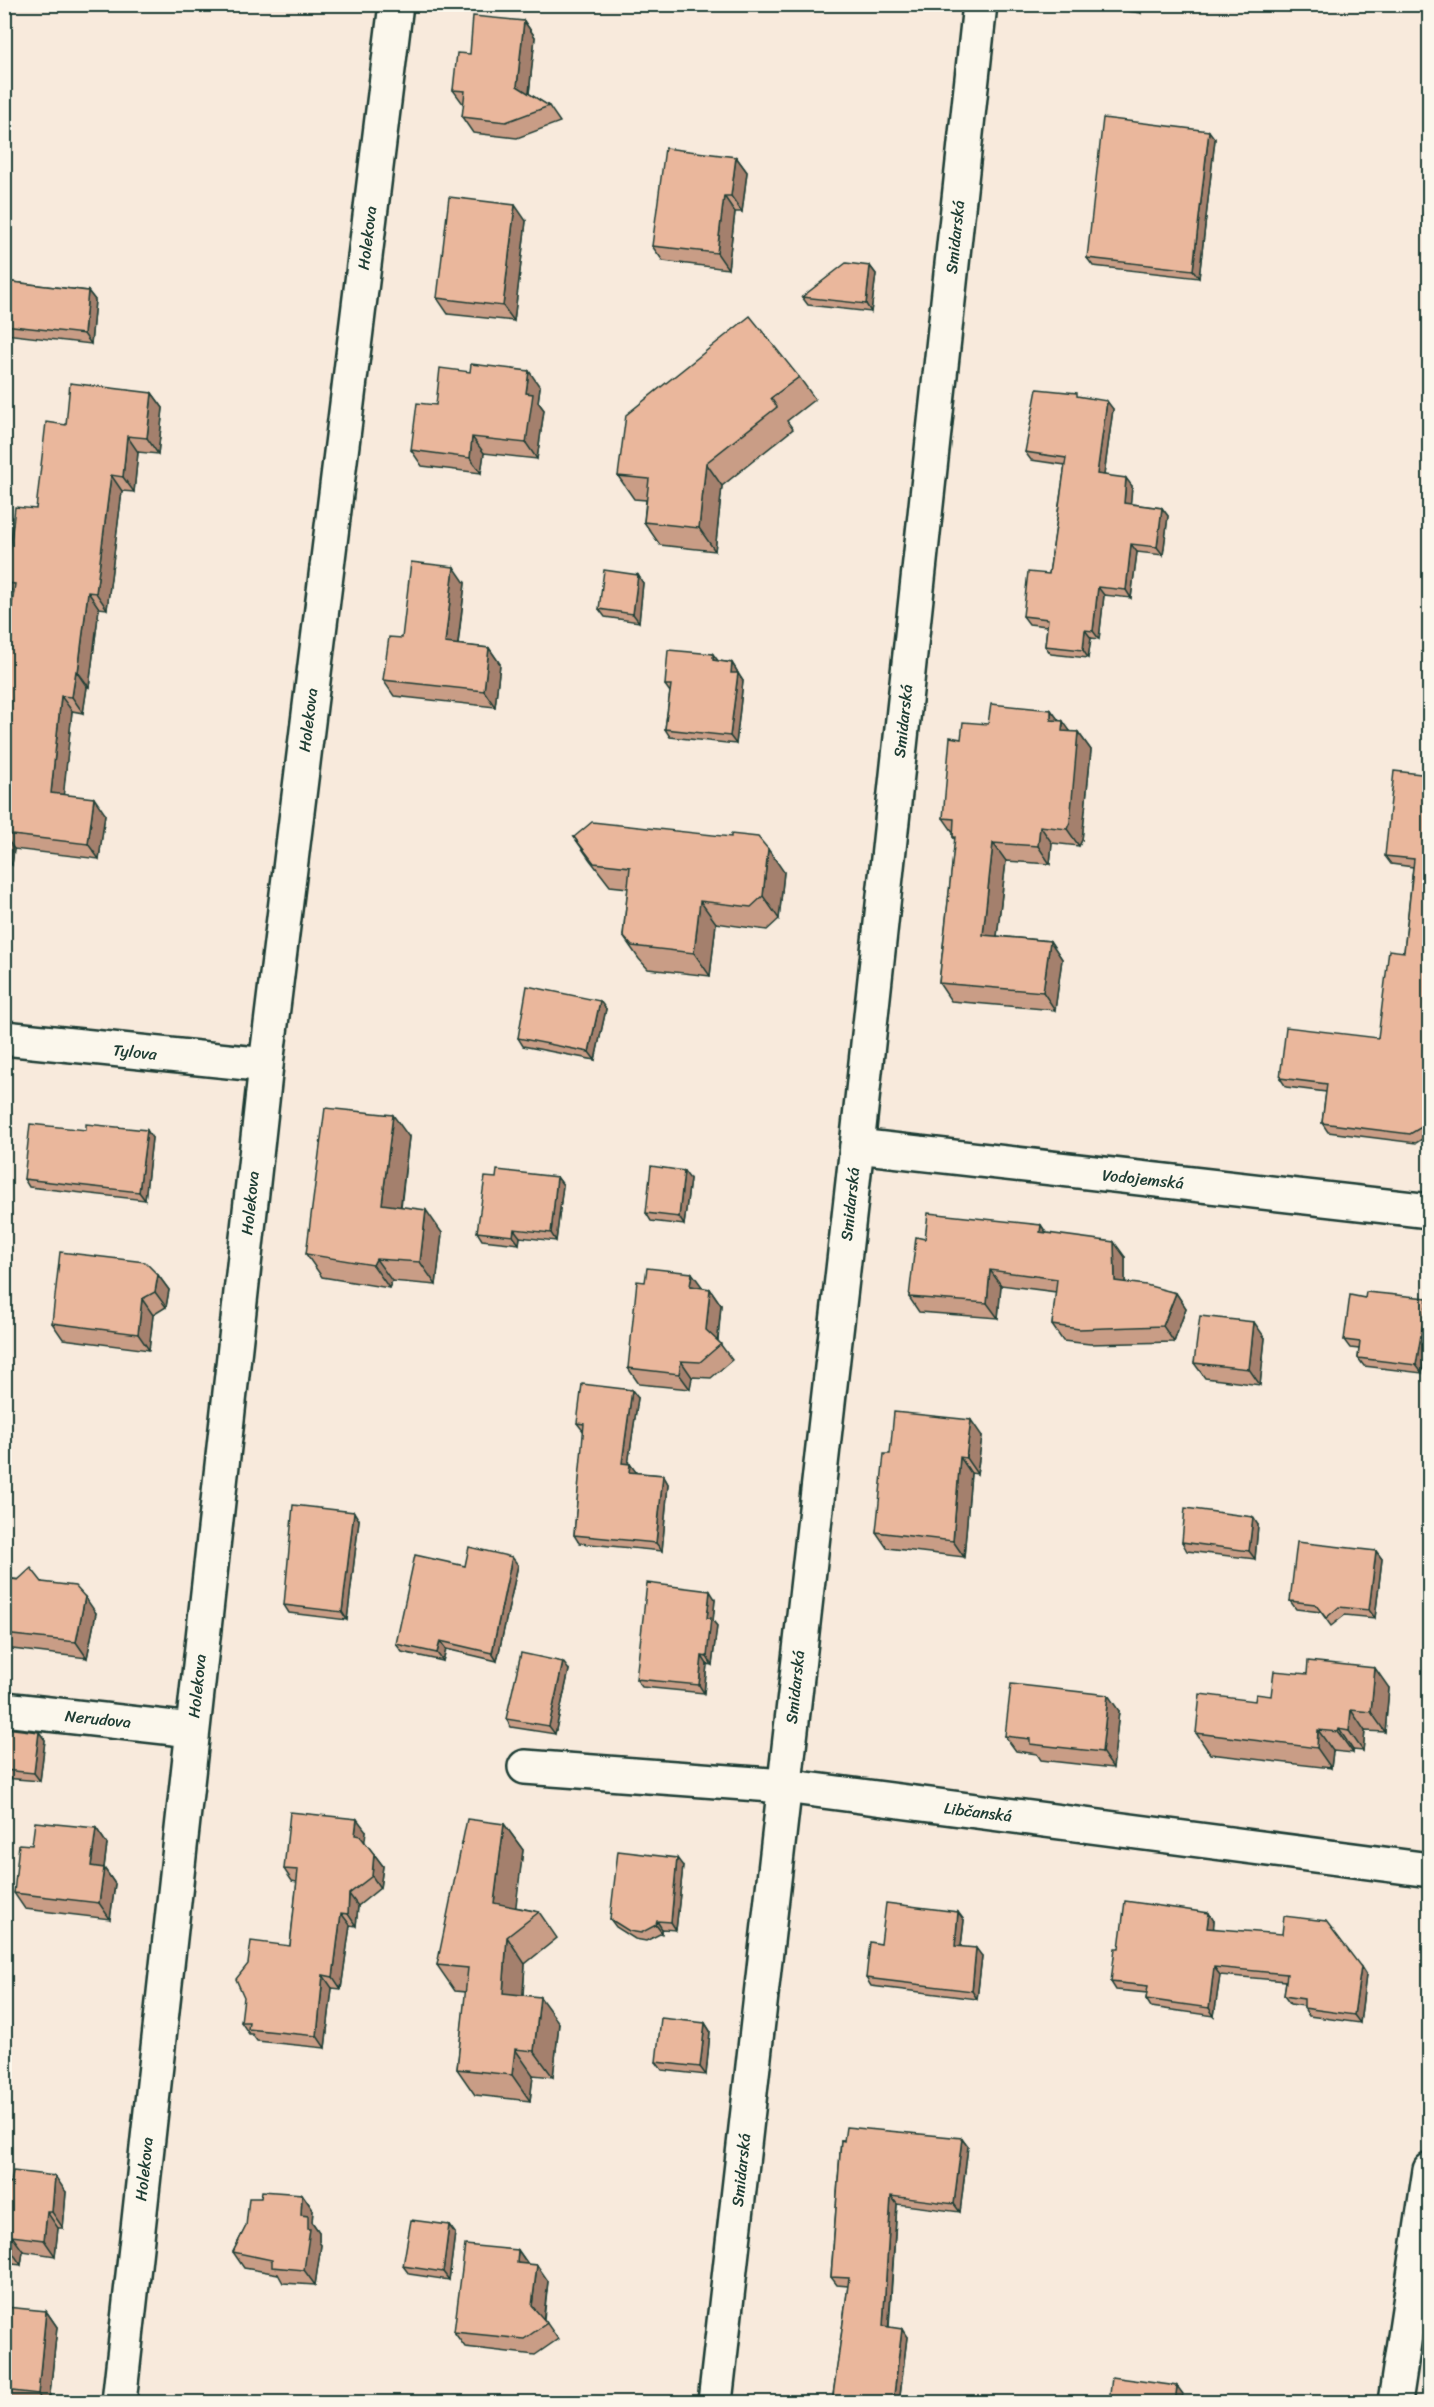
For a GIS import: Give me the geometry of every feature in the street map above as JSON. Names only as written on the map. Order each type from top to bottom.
[{"type":"street","name":"Holekova","points":[[119,2403],[266,1065],[396,4]]},
{"type":"street","name":"Smidarská","points":[[715,2403],[857,1146],[980,4]]},
{"type":"street","name":"Tylova","points":[[4,1038],[266,1065]]},
{"type":"street","name":"Vodojemská","points":[[857,1146],[1430,1211]]},
{"type":"street","name":"Nerudova","points":[[4,1709],[192,1730]]},
{"type":"street","name":"Libčanská","points":[[525,1767],[784,1786],[1430,1870]]},
{"type":"street","points":[[1395,2403],[1430,2170]]},
{"type":"building","points":[[473,16],[524,21],[517,86],[549,106],[506,122],[462,117],[465,91],[453,90],[457,53],[470,54]]},
{"type":"building","points":[[1103,118],[1209,131],[1193,270],[1087,258]]},
{"type":"building","points":[[665,148],[736,157],[731,196],[724,196],[717,253],[652,246]]},
{"type":"building","points":[[449,197],[515,205],[503,306],[437,298]]},
{"type":"building","points":[[846,263],[870,266],[866,304],[802,297]]},
{"type":"building","points":[[4,281],[88,291],[84,334],[4,325]]},
{"type":"building","points":[[750,316],[799,377],[771,398],[777,407],[706,463],[699,528],[644,522],[649,479],[618,476],[626,415]]},
{"type":"building","points":[[471,364],[529,371],[526,393],[533,394],[526,443],[472,437],[470,458],[411,450],[417,403],[436,405],[440,368],[470,372]]},
{"type":"building","points":[[70,383],[152,393],[147,438],[127,436],[123,477],[111,475],[96,593],[88,592],[78,672],[76,671],[72,697],[61,696],[51,793],[94,798],[88,844],[4,834],[4,660],[15,584],[6,583],[15,507],[36,509],[46,422],[66,425]]},
{"type":"building","points":[[1037,389],[1077,393],[1077,396],[1107,401],[1097,474],[1126,478],[1124,503],[1162,508],[1157,547],[1131,544],[1126,590],[1098,587],[1093,631],[1085,630],[1083,650],[1045,646],[1048,619],[1023,616],[1028,572],[1049,574],[1066,458],[1025,452]]},
{"type":"building","points":[[1428,478],[1430,479],[1430,522],[1424,521]]},
{"type":"building","points":[[411,562],[454,567],[445,643],[489,648],[484,691],[383,680],[389,637],[402,638]]},
{"type":"building","points":[[604,570],[638,575],[633,614],[599,609]]},
{"type":"building","points":[[668,650],[713,654],[713,660],[732,663],[731,673],[738,673],[730,736],[665,729],[671,685],[665,685]]},
{"type":"building","points":[[991,704],[1051,710],[1051,720],[1063,721],[1062,731],[1078,732],[1070,822],[1067,829],[1040,826],[1038,846],[993,843],[983,935],[1050,941],[1043,992],[939,983],[955,837],[953,837],[954,819],[943,818],[950,737],[961,739],[963,722],[988,724]]},
{"type":"building","points":[[1394,771],[1430,775],[1430,1122],[1410,1134],[1322,1123],[1327,1084],[1280,1078],[1286,1027],[1378,1038],[1389,950],[1404,952],[1414,859],[1385,856]]},
{"type":"building","points":[[592,822],[731,837],[731,834],[758,837],[768,849],[763,896],[751,907],[700,901],[694,953],[632,946],[623,936],[630,867],[594,863],[574,837]]},
{"type":"building","points":[[527,986],[600,1001],[589,1052],[518,1038]]},
{"type":"building","points":[[325,1108],[393,1115],[382,1204],[426,1210],[420,1262],[376,1259],[373,1265],[306,1254]]},
{"type":"building","points":[[30,1124],[86,1130],[86,1124],[147,1130],[139,1192],[24,1179]]},
{"type":"building","points":[[651,1166],[684,1171],[679,1217],[646,1213]]},
{"type":"building","points":[[497,1170],[557,1177],[551,1233],[514,1229],[513,1236],[477,1232],[485,1177],[496,1178]]},
{"type":"building","points":[[928,1213],[1041,1225],[1040,1232],[1114,1242],[1115,1281],[1146,1285],[1176,1293],[1163,1326],[1079,1329],[1052,1325],[1057,1279],[990,1270],[987,1303],[909,1297],[916,1237],[925,1239]]},
{"type":"building","points":[[60,1252],[145,1262],[158,1275],[155,1292],[142,1299],[138,1334],[52,1323]]},
{"type":"building","points":[[647,1268],[692,1273],[690,1286],[710,1289],[706,1330],[721,1344],[700,1362],[681,1361],[679,1374],[628,1368],[637,1281],[645,1282]]},
{"type":"building","points":[[1366,1292],[1427,1298],[1416,1365],[1358,1358],[1360,1342],[1344,1340],[1350,1295],[1365,1298]]},
{"type":"building","points":[[1200,1316],[1254,1322],[1249,1369],[1194,1363]]},
{"type":"building","points":[[582,1384],[632,1390],[622,1463],[630,1464],[629,1472],[663,1475],[656,1543],[574,1535],[584,1424],[577,1423]]},
{"type":"building","points":[[894,1412],[971,1420],[966,1458],[960,1457],[953,1541],[876,1532],[884,1454],[890,1454]]},
{"type":"building","points":[[293,1505],[354,1512],[342,1612],[284,1605]]},
{"type":"building","points":[[1185,1508],[1253,1517],[1249,1551],[1182,1542]]},
{"type":"building","points":[[1297,1542],[1376,1551],[1369,1610],[1339,1607],[1326,1618],[1315,1604],[1290,1601]]},
{"type":"building","points":[[469,1547],[512,1557],[492,1653],[440,1641],[437,1653],[396,1644],[415,1555],[465,1566]]},
{"type":"building","points":[[31,1568],[42,1582],[75,1586],[85,1597],[76,1642],[4,1634],[4,1578],[18,1580]]},
{"type":"building","points":[[647,1583],[710,1591],[707,1618],[711,1618],[707,1657],[702,1656],[699,1685],[636,1679]]},
{"type":"building","points":[[521,1653],[563,1662],[549,1726],[506,1719]]},
{"type":"building","points":[[1308,1661],[1375,1668],[1371,1712],[1351,1710],[1349,1731],[1318,1730],[1317,1748],[1196,1733],[1200,1694],[1255,1701],[1256,1694],[1271,1696],[1274,1671],[1307,1674]]},
{"type":"building","points":[[1011,1684],[1108,1695],[1102,1752],[1030,1744],[1030,1739],[1005,1736]]},
{"type":"building","points":[[5,1728],[39,1732],[34,1773],[4,1770]]},
{"type":"building","points":[[290,1812],[357,1819],[355,1835],[360,1836],[374,1854],[372,1876],[349,1894],[348,1914],[341,1913],[333,1977],[323,1975],[317,2036],[248,2029],[249,2022],[241,2022],[244,1997],[236,1979],[248,1964],[251,1941],[290,1946],[298,1870],[284,1869]]},
{"type":"building","points":[[467,1819],[504,1824],[494,1903],[539,1912],[507,1937],[503,1993],[540,1997],[534,2051],[515,2049],[512,2075],[457,2069],[468,1968],[437,1965]]},
{"type":"building","points":[[35,1822],[96,1828],[91,1866],[104,1868],[99,1903],[14,1893],[19,1844],[32,1845]]},
{"type":"building","points":[[618,1851],[677,1858],[671,1922],[657,1921],[656,1925],[641,1933],[629,1931],[610,1919]]},
{"type":"building","points":[[1125,1901],[1209,1913],[1207,1928],[1282,1934],[1284,1916],[1326,1921],[1361,1967],[1354,2015],[1304,2008],[1304,1999],[1284,1996],[1287,1974],[1214,1967],[1209,2008],[1146,1999],[1148,1986],[1111,1982],[1115,1948],[1119,1948]]},
{"type":"building","points":[[886,1903],[958,1912],[955,1946],[976,1948],[972,1991],[866,1978],[870,1942],[881,1944]]},
{"type":"building","points":[[661,2018],[705,2023],[700,2067],[656,2062]]},
{"type":"building","points":[[846,2127],[962,2138],[954,2204],[891,2196],[883,2326],[902,2329],[893,2403],[832,2403],[849,2278],[831,2277],[841,2140],[844,2141]]},
{"type":"building","points":[[13,2171],[55,2176],[52,2212],[47,2212],[44,2240],[12,2236],[10,2249],[4,2248],[4,2182],[11,2183]]},
{"type":"building","points":[[262,2191],[302,2194],[301,2215],[308,2216],[308,2229],[310,2229],[304,2270],[272,2267],[272,2260],[233,2252],[246,2226],[249,2198],[261,2198]]},
{"type":"building","points":[[411,2220],[449,2225],[443,2272],[403,2266]]},
{"type":"building","points":[[465,2245],[518,2250],[517,2263],[537,2265],[532,2306],[547,2323],[524,2339],[454,2332]]},
{"type":"building","points":[[6,2307],[46,2311],[38,2394],[4,2390]]},
{"type":"building","points":[[1112,2377],[1177,2386],[1175,2403],[1109,2403]]}]
